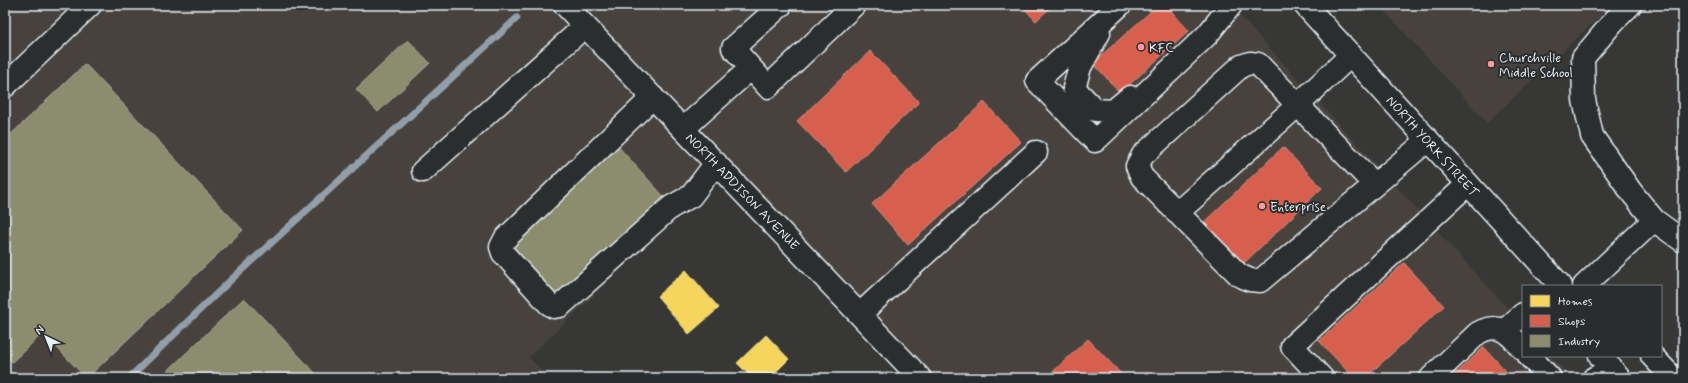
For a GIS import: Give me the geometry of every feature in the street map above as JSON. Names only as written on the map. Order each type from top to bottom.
[{"type":"street","points":[[5,86],[90,5]]},
{"type":"street","name":"NORTH ADDISON AVENUE","points":[[565,5],[920,378]]},
{"type":"street","points":[[781,5],[733,48],[750,69],[768,87],[854,5]]},
{"type":"street","points":[[1114,11],[1037,81],[1095,141],[1207,35],[1231,5]]},
{"type":"street","name":"NORTH YORK STREET","points":[[1305,5],[1558,285]]},
{"type":"street","points":[[1630,5],[1613,22],[1583,58],[1584,100],[1592,136],[1632,193],[1654,220],[1683,241]]},
{"type":"street","points":[[1114,11],[1080,67],[1074,88],[1095,110],[1113,111],[1207,35]]},
{"type":"street","points":[[423,171],[585,26]]},
{"type":"street","points":[[1177,213],[1351,56]]},
{"type":"street","points":[[1374,184],[1258,64],[1250,63],[1241,66],[1143,155],[1137,166],[1142,177],[1239,275],[1250,280],[1260,281],[1428,140]]},
{"type":"street","points":[[683,129],[750,69]]},
{"type":"street","points":[[653,97],[505,239],[501,247],[503,253],[548,303],[554,307],[560,306],[671,207],[691,196],[716,163]]},
{"type":"street","points":[[860,314],[1036,152]]},
{"type":"street","points":[[1322,378],[1292,346],[1468,184]]},
{"type":"street","points":[[1585,285],[1654,220]]},
{"type":"street","points":[[1505,330],[1522,315]]},
{"type":"street","points":[[1431,378],[1478,333],[1492,328],[1505,330],[1522,348]]},
{"type":"street","points":[[1530,357],[1550,378]]},
{"type":"street","points":[[1653,357],[1673,378]]},
{"type":"shaded area","points":[[5,5],[1230,5],[1522,324],[1522,357],[1552,357],[1571,378],[908,378],[715,180],[529,357],[548,378],[5,378]]},
{"type":"shaded area","name":"Churchville Middle School","points":[[1379,5],[1612,5],[1487,123]]},
{"type":"building: Homes","points":[[686,270],[719,308],[689,334],[657,296]]},
{"type":"building: Homes","points":[[766,335],[789,359],[770,378],[752,378],[737,363]]},
{"type":"building: Shops","points":[[1021,5],[1053,5],[1036,21]]},
{"type":"building: Shops","name":"KFC","points":[[1158,5],[1166,5],[1189,31],[1120,93],[1093,63]]},
{"type":"building: Shops","points":[[870,51],[919,102],[846,172],[797,121]]},
{"type":"building: Shops","points":[[984,102],[1021,142],[908,245],[872,204]]},
{"type":"building: Shops","name":"Enterprise","points":[[1283,147],[1322,188],[1241,266],[1202,224]]},
{"type":"building: Shops","points":[[1404,263],[1444,306],[1365,378],[1354,378],[1319,341]]},
{"type":"building: Shops","points":[[1088,339],[1125,378],[1046,378]]},
{"type":"building: Shops","points":[[1484,347],[1512,378],[1451,378]]},
{"type":"building: Industry","points":[[408,40],[430,63],[378,112],[356,89]]},
{"type":"building: Industry","points":[[85,64],[243,230],[87,378],[43,333],[12,362],[5,355],[5,140]]},
{"type":"building: Industry","points":[[616,144],[666,199],[555,299],[506,244]]},
{"type":"building: Industry","points":[[244,298],[320,378],[160,378]]},
{"type":"waterway","points":[[129,378],[234,277],[517,18]]},
{"type":"place","name":"KFC","points":[[1141,47]]},
{"type":"place","name":"Churchville Middle School","points":[[1491,64]]},
{"type":"place","name":"Enterprise","points":[[1262,206]]}]
